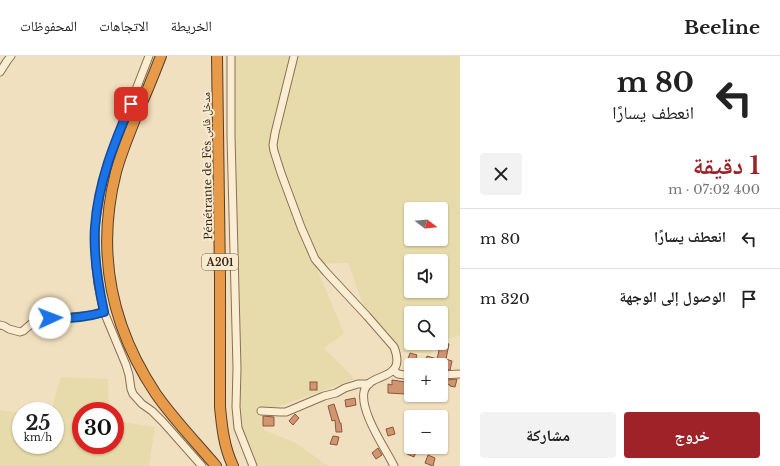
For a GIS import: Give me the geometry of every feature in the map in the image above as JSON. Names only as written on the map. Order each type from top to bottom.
[{"type":"highway","points":[[161,56],[128,135],[116,171],[107,227],[109,272],[121,324],[143,373],[168,410],[216,466]]},
{"type":"highway","name":"Pénétrante de Fès مدخل فاس","points":[[217,56],[220,264],[220,407],[225,443],[233,466]]},
{"type":"street","points":[[0,72],[11,56]]},
{"type":"street","points":[[149,56],[106,169],[95,227],[96,267],[104,312],[126,365],[133,394],[163,422],[202,466]]},
{"type":"street","points":[[231,56],[236,406],[238,428],[253,466]]},
{"type":"street","points":[[294,56],[274,139],[274,151],[301,227],[316,259],[394,347],[397,358],[396,367],[389,374],[369,384],[364,392],[364,403],[370,420],[394,466]]},
{"type":"street","points":[[0,325],[20,332],[41,319],[93,315],[104,312]]},
{"type":"street","points":[[393,370],[398,374],[404,375]]},
{"type":"street","points":[[448,375],[460,374]]},
{"type":"street","points":[[261,410],[286,412],[358,384],[369,384]]},
{"type":"shaded area","points":[[232,56],[460,56],[460,335],[448,338],[448,306],[404,306],[404,350],[433,350],[431,354],[403,352],[364,308],[348,263],[315,264],[344,333],[324,348],[355,379],[261,413],[264,430],[296,443],[328,466],[248,466],[234,408]]},
{"type":"shaded area","points":[[61,377],[108,379],[109,402],[72,402],[72,454],[124,454],[124,422],[155,427],[149,466],[0,466],[0,410],[12,412],[12,454],[64,454],[64,402],[54,402]]},
{"type":"building","points":[[439,350],[448,350],[446,358],[437,358]]},
{"type":"building","points":[[410,353],[417,355],[416,358],[408,358]]},
{"type":"building","points":[[448,360],[452,361],[450,370],[448,370]]},
{"type":"building","points":[[457,379],[455,387],[448,384],[448,380]]},
{"type":"building","points":[[392,380],[404,382],[404,394],[388,393],[388,384],[392,385]]},
{"type":"building","points":[[310,382],[317,382],[317,390],[310,390]]},
{"type":"building","points":[[355,398],[356,405],[346,407],[345,400]]},
{"type":"building","points":[[334,404],[341,423],[342,432],[336,432],[335,420],[332,421],[328,406]]},
{"type":"building","points":[[295,414],[299,418],[293,425],[289,421]]},
{"type":"building","points":[[263,416],[274,417],[274,426],[263,426]]},
{"type":"building","points":[[393,427],[395,434],[388,436],[386,429]]},
{"type":"building","points":[[333,436],[339,437],[337,445],[330,444]]},
{"type":"building","points":[[378,448],[382,455],[376,459],[372,453]]},
{"type":"building","points":[[407,454],[415,454],[414,457]]},
{"type":"building","points":[[428,455],[435,458],[433,466],[425,463]]},
{"type":"route","points":[[50,318],[60,319],[93,315],[104,312],[96,267],[95,227],[97,211],[106,169],[131,104]]}]
